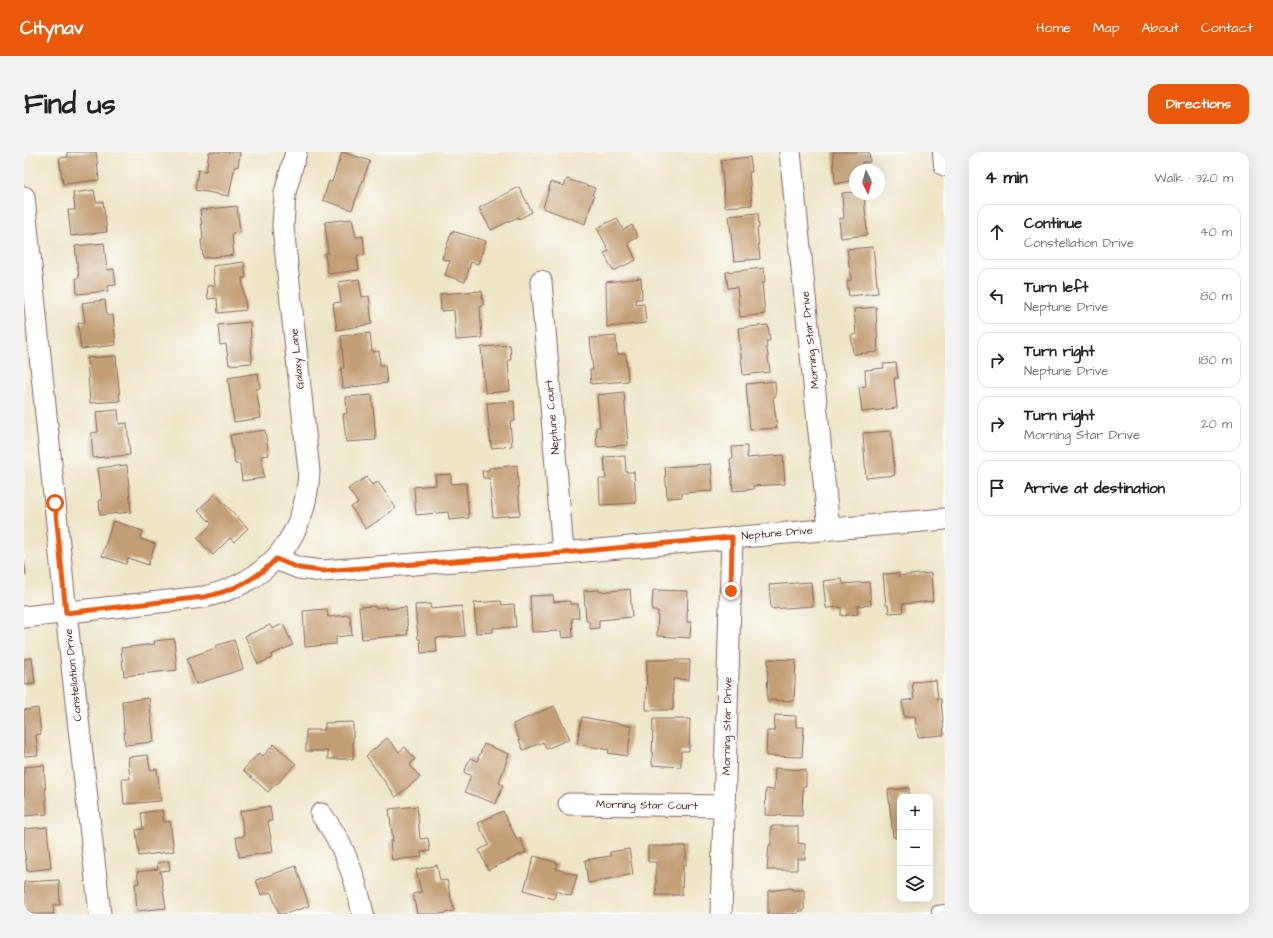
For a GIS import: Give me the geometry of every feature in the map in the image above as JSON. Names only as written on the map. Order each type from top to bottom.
[{"type":"main road","points":[[944,152],[945,165]]},
{"type":"street","name":"Galaxy Lane","points":[[276,559],[296,529],[305,504],[308,487],[308,462],[283,227],[285,193],[296,152]]},
{"type":"street","name":"Morning Star Drive","points":[[790,152],[829,529]]},
{"type":"street","name":"Constellation Drive","points":[[24,196],[66,613],[100,914]]},
{"type":"street","name":"Neptune Court","points":[[541,281],[563,553]]},
{"type":"street","name":"Neptune Drive","points":[[276,559],[299,568],[322,571],[563,553],[945,519]]},
{"type":"street","name":"Morning Star Drive","points":[[721,914],[732,537]]},
{"type":"street","points":[[24,617],[204,597],[221,593],[244,584],[258,575],[276,559]]},
{"type":"street","name":"Morning Star Court","points":[[569,804],[725,806]]},
{"type":"street","points":[[321,814],[345,856],[356,887],[363,914]]},
{"type":"lane","points":[[938,914],[937,911],[945,910]]},
{"type":"building","points":[[67,152],[96,152],[99,180],[63,184],[59,158],[68,157]]},
{"type":"building","points":[[209,152],[240,152],[238,167],[235,166],[229,196],[195,190],[198,170],[206,171]]},
{"type":"building","points":[[342,152],[370,161],[352,210],[323,200],[329,181],[332,182]]},
{"type":"building","points":[[833,152],[869,152],[870,162],[862,162],[862,164],[849,164],[849,181],[835,184]]},
{"type":"building","points":[[750,157],[752,172],[749,172],[752,205],[725,207],[721,160]]},
{"type":"building","points":[[567,179],[595,188],[585,224],[543,208],[551,182],[564,186]]},
{"type":"building","points":[[519,187],[532,212],[491,230],[479,208]]},
{"type":"building","points":[[94,190],[96,202],[103,202],[107,232],[71,236],[68,210],[75,210],[73,193]]},
{"type":"building","points":[[849,192],[849,200],[864,200],[867,235],[841,238],[839,219],[844,218],[842,193]]},
{"type":"building","points":[[237,206],[240,232],[232,233],[234,255],[203,258],[200,210]]},
{"type":"building","points":[[758,213],[759,228],[757,228],[760,259],[734,261],[729,216]]},
{"type":"building","points":[[617,218],[623,230],[632,225],[638,237],[628,243],[636,260],[613,271],[604,253],[609,251],[597,228]]},
{"type":"building","points":[[352,219],[356,237],[363,236],[365,255],[357,256],[359,270],[328,274],[325,253],[328,253],[325,222]]},
{"type":"building","points":[[452,231],[486,241],[478,264],[471,262],[465,282],[445,275],[450,261],[442,259]]},
{"type":"building","points":[[104,243],[107,270],[114,269],[116,285],[108,286],[108,291],[77,294],[76,278],[79,278],[75,246]]},
{"type":"building","points":[[873,247],[878,293],[849,296],[847,281],[851,280],[847,249]]},
{"type":"building","points":[[244,262],[246,278],[242,278],[246,310],[218,313],[217,298],[208,299],[207,286],[215,285],[213,266]]},
{"type":"building","points":[[764,268],[765,283],[762,283],[765,314],[740,317],[737,287],[728,288],[726,272]]},
{"type":"building","points":[[641,278],[642,299],[635,299],[636,305],[644,304],[646,323],[607,327],[606,282]]},
{"type":"building","points":[[359,279],[362,297],[369,296],[372,324],[337,330],[333,303],[341,302],[338,282]]},
{"type":"building","points":[[482,291],[483,306],[480,307],[482,338],[456,340],[454,310],[441,311],[440,294]]},
{"type":"building","points":[[105,300],[107,316],[113,315],[116,345],[81,349],[78,323],[85,322],[82,303]]},
{"type":"building","points":[[876,307],[878,352],[853,354],[851,335],[856,334],[854,309]]},
{"type":"building","points":[[250,322],[252,363],[229,365],[226,344],[220,345],[218,325]]},
{"type":"building","points":[[768,325],[770,341],[766,341],[770,372],[743,375],[738,328]]},
{"type":"building","points":[[370,333],[372,352],[379,351],[380,365],[385,365],[387,383],[343,388],[341,368],[344,368],[341,336]]},
{"type":"building","points":[[616,336],[617,354],[626,354],[628,381],[591,384],[590,370],[593,370],[590,338]]},
{"type":"building","points":[[510,345],[511,360],[508,360],[510,391],[485,393],[481,347]]},
{"type":"building","points":[[116,356],[120,401],[90,403],[87,358]]},
{"type":"building","points":[[896,363],[898,378],[894,378],[897,408],[862,412],[859,387],[866,386],[865,370],[884,368],[883,364]]},
{"type":"building","points":[[258,373],[260,388],[256,389],[261,418],[234,422],[228,378]]},
{"type":"building","points":[[775,381],[776,396],[773,397],[777,428],[750,430],[746,384]]},
{"type":"building","points":[[624,392],[628,445],[597,447],[596,427],[600,427],[597,395]]},
{"type":"building","points":[[372,395],[376,440],[346,442],[343,414],[347,413],[346,397]]},
{"type":"building","points":[[514,401],[515,421],[510,421],[512,446],[491,448],[487,403]]},
{"type":"building","points":[[118,410],[119,424],[127,423],[130,455],[93,458],[91,433],[98,432],[96,412]]},
{"type":"building","points":[[265,430],[269,455],[261,456],[264,478],[242,481],[240,464],[235,464],[230,435]]},
{"type":"building","points":[[891,431],[895,475],[866,478],[863,433]]},
{"type":"building","points":[[747,446],[747,458],[783,455],[785,484],[753,486],[754,489],[733,491],[730,459],[733,459],[732,447]]},
{"type":"building","points":[[625,456],[626,472],[634,472],[636,503],[600,505],[599,479],[606,479],[604,457]]},
{"type":"building","points":[[711,464],[713,491],[682,493],[682,497],[667,498],[665,467]]},
{"type":"building","points":[[127,465],[131,512],[100,515],[99,500],[102,500],[98,468]]},
{"type":"building","points":[[517,465],[520,515],[493,517],[489,478],[483,478],[482,471],[489,470],[489,468]]},
{"type":"building","points":[[451,474],[451,484],[466,483],[469,518],[449,520],[448,512],[416,515],[414,487],[436,485],[435,475]]},
{"type":"building","points":[[366,477],[372,485],[378,482],[396,508],[366,529],[351,507],[358,503],[348,489]]},
{"type":"building","points":[[215,494],[248,528],[234,542],[230,538],[213,555],[197,538],[212,524],[198,510]]},
{"type":"building","points":[[113,521],[143,531],[140,539],[155,544],[148,565],[128,558],[126,564],[102,556]]},
{"type":"building","points":[[24,560],[26,574],[24,574]]},
{"type":"building","points":[[900,573],[898,576],[931,573],[933,601],[902,604],[903,612],[889,613],[888,605],[886,605],[883,574]]},
{"type":"building","points":[[842,579],[843,584],[869,582],[871,605],[857,606],[858,614],[841,616],[841,607],[826,608],[823,581]]},
{"type":"building","points":[[811,582],[813,606],[771,609],[769,585]]},
{"type":"building","points":[[630,589],[632,617],[599,620],[599,628],[590,629],[589,621],[586,621],[584,591],[599,590],[599,592]]},
{"type":"building","points":[[653,590],[688,591],[687,622],[691,622],[690,638],[657,636],[658,611],[652,611]]},
{"type":"building","points":[[553,595],[554,602],[570,601],[570,604],[578,604],[579,618],[572,618],[573,637],[562,638],[561,631],[532,632],[530,596]]},
{"type":"building","points":[[501,601],[502,605],[514,604],[516,627],[493,628],[493,632],[476,633],[474,603]]},
{"type":"building","points":[[430,604],[431,609],[462,606],[465,636],[436,638],[437,652],[421,653],[420,639],[418,639],[415,605]]},
{"type":"building","points":[[375,606],[375,608],[387,607],[387,609],[406,607],[408,635],[362,639],[359,607]]},
{"type":"building","points":[[327,609],[328,617],[350,615],[352,635],[336,637],[336,644],[305,647],[303,611]]},
{"type":"building","points":[[283,624],[293,645],[271,655],[272,658],[258,664],[245,636],[270,625],[272,629]]},
{"type":"building","points":[[174,639],[177,670],[124,676],[121,648],[155,644],[154,641]]},
{"type":"building","points":[[234,640],[243,669],[196,684],[187,658]]},
{"type":"building","points":[[32,658],[35,684],[24,685],[24,659]]},
{"type":"building","points":[[768,659],[796,660],[794,701],[767,700]]},
{"type":"building","points":[[647,660],[690,660],[689,680],[673,679],[673,710],[646,710]]},
{"type":"building","points":[[936,680],[938,699],[941,699],[944,735],[918,737],[915,716],[904,717],[902,701],[914,699],[912,682]]},
{"type":"building","points":[[149,698],[154,742],[125,745],[122,701]]},
{"type":"building","points":[[554,706],[570,739],[546,749],[543,742],[523,750],[513,724]]},
{"type":"building","points":[[38,708],[41,734],[36,735],[38,755],[24,756],[24,710]]},
{"type":"building","points":[[775,715],[796,716],[796,727],[804,727],[802,757],[766,756],[767,731],[774,731]]},
{"type":"building","points":[[582,717],[632,726],[627,756],[608,753],[609,750],[577,744]]},
{"type":"building","points":[[653,719],[690,719],[689,751],[681,751],[681,767],[652,765]]},
{"type":"building","points":[[353,722],[353,759],[328,759],[328,751],[306,751],[306,730],[325,730],[325,723]]},
{"type":"building","points":[[387,738],[399,752],[405,747],[415,759],[410,765],[420,777],[396,797],[366,756]]},
{"type":"building","points":[[274,744],[296,764],[268,792],[243,770],[259,753],[263,756]]},
{"type":"building","points":[[484,744],[509,754],[499,783],[503,785],[496,804],[465,792],[471,775],[464,773],[470,758],[477,761]]},
{"type":"building","points":[[148,755],[150,770],[157,769],[161,801],[124,804],[122,779],[130,779],[128,757]]},
{"type":"building","points":[[44,765],[47,814],[24,816],[24,767]]},
{"type":"building","points":[[775,768],[806,770],[806,786],[803,786],[802,816],[765,815],[766,789],[774,790]]},
{"type":"building","points":[[909,788],[909,794],[897,794],[897,837],[893,837],[888,790]]},
{"type":"building","points":[[270,806],[272,821],[268,821],[273,852],[239,857],[236,837],[244,836],[240,811]]},
{"type":"building","points":[[417,806],[420,839],[428,838],[430,851],[421,852],[422,857],[392,860],[390,841],[393,841],[389,809]]},
{"type":"building","points":[[162,810],[164,822],[170,821],[174,851],[139,856],[136,830],[143,829],[141,813]]},
{"type":"building","points":[[503,811],[517,840],[520,838],[526,852],[488,870],[479,850],[489,845],[478,823]]},
{"type":"building","points":[[771,826],[798,826],[798,843],[805,844],[805,859],[797,859],[797,870],[767,870],[769,845],[771,845]]},
{"type":"building","points":[[47,827],[51,868],[27,871],[24,848],[24,829]]},
{"type":"building","points":[[648,846],[686,846],[686,865],[683,865],[682,895],[656,895],[656,862],[648,862]]},
{"type":"building","points":[[629,849],[633,874],[588,883],[585,860],[610,856],[610,852]]},
{"type":"building","points":[[534,856],[558,863],[556,869],[577,875],[571,896],[556,891],[554,899],[524,890]]},
{"type":"building","points":[[169,861],[170,870],[160,871],[166,908],[137,911],[135,884],[139,883],[137,872],[158,869],[157,863]]},
{"type":"building","points":[[437,865],[440,881],[447,880],[454,911],[441,914],[417,914],[413,894],[421,892],[416,870]]},
{"type":"building","points":[[296,866],[309,906],[285,914],[279,914],[271,892],[261,895],[256,880]]},
{"type":"building","points":[[59,880],[60,905],[53,905],[54,914],[25,914],[24,882]]},
{"type":"building","points":[[792,888],[792,890],[804,890],[804,911],[798,911],[798,914],[768,914],[768,891]]},
{"type":"route","points":[[55,503],[66,613],[204,597],[221,593],[244,584],[258,575],[276,559],[288,565],[299,568],[322,571],[563,553],[732,537],[731,591]]}]
